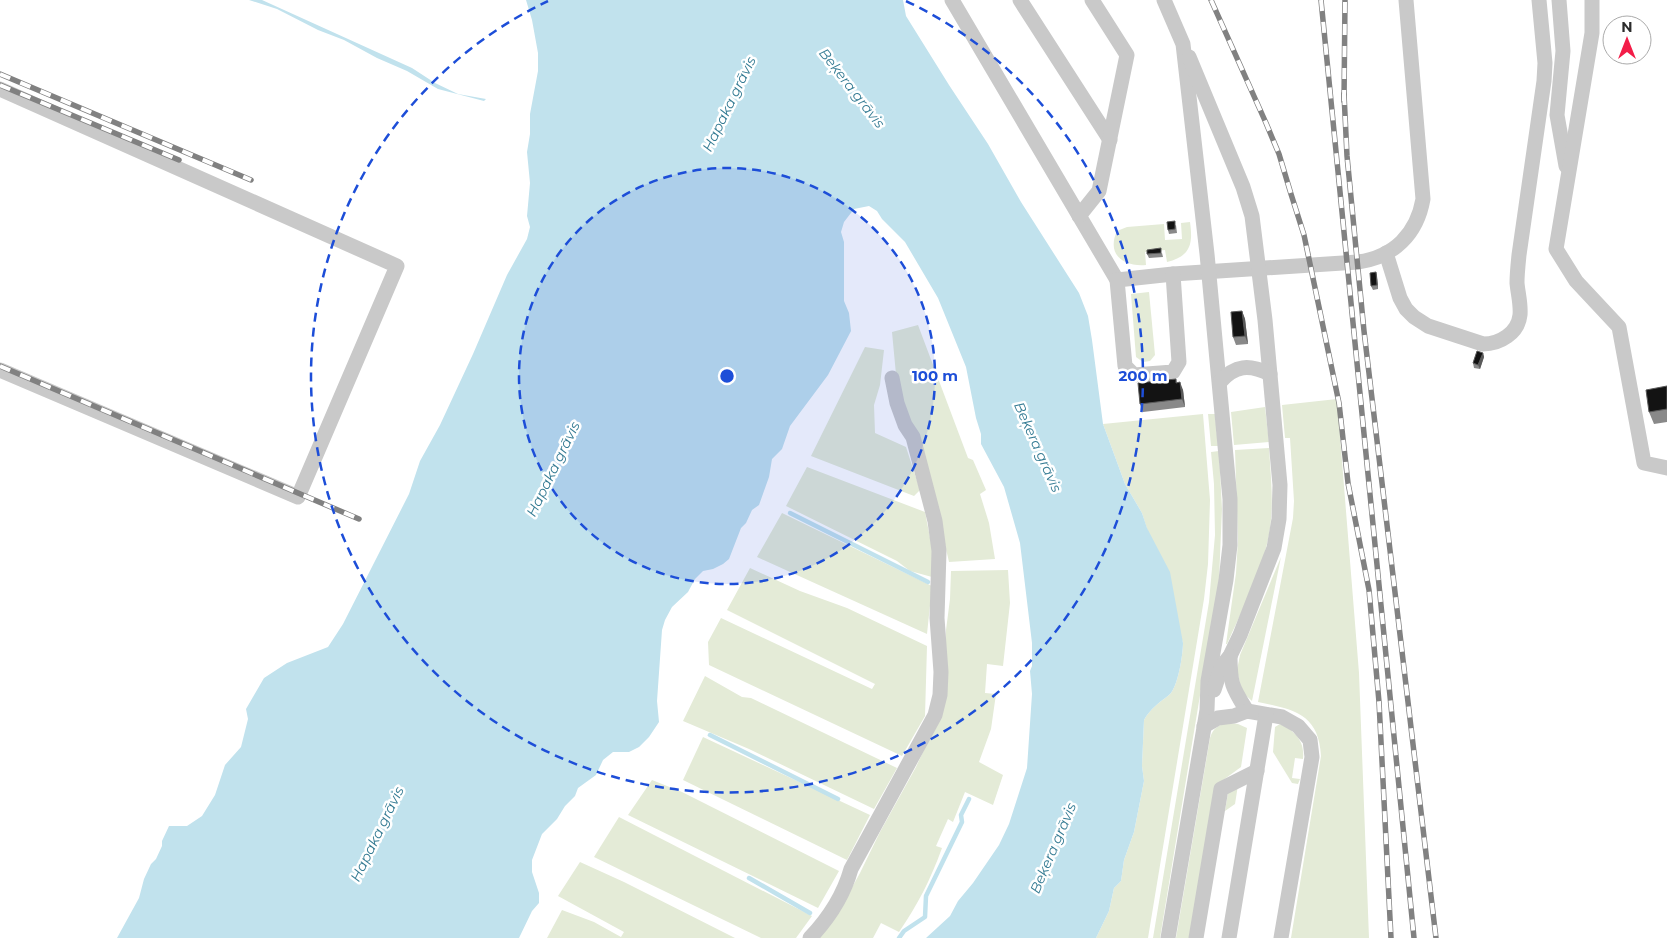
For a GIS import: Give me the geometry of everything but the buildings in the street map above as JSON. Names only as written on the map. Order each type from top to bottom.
[{"type":"street","points":[[952,0],[1116,280],[1125,366],[1134,375],[1173,372],[1179,362],[1173,274]]},
{"type":"street","points":[[1020,0],[1110,140]]},
{"type":"street","points":[[1079,216],[1099,191],[1127,55],[1092,0]]},
{"type":"street","points":[[1116,280],[1173,274],[1358,262],[1386,253],[1402,242],[1414,228],[1421,211],[1423,199],[1406,0]]},
{"type":"street","points":[[1386,253],[1400,298],[1410,313],[1420,322],[1483,344],[1501,341],[1516,327],[1520,314],[1517,283],[1518,255],[1544,81],[1545,63],[1539,0]]},
{"type":"street","points":[[1559,0],[1563,51],[1557,115],[1568,177]]},
{"type":"street","points":[[1592,0],[1592,33],[1556,249],[1576,281],[1619,327],[1644,463],[1667,468]]},
{"type":"street","points":[[1168,938],[1207,710],[1222,666],[1230,656],[1274,548],[1279,519],[1280,485],[1270,374],[1252,216],[1243,187],[1183,44],[1170,4]]},
{"type":"street","points":[[1183,44],[1213,310],[1230,499],[1230,545],[1226,580],[1208,682],[1207,710]]},
{"type":"street","points":[[0,89],[397,266],[298,497],[0,370]]},
{"type":"street","points":[[1220,382],[1233,370],[1239,368],[1258,368],[1270,374]]},
{"type":"street","points":[[810,938],[819,929],[846,885],[851,869],[934,715],[940,695],[941,672],[936,618],[939,551],[935,521],[913,437],[905,424],[897,404],[892,378]]},
{"type":"street","points":[[1230,656],[1231,683],[1234,692],[1247,711]]},
{"type":"street","points":[[1204,726],[1218,718],[1234,716],[1247,711],[1282,717],[1298,726],[1310,740],[1312,757],[1281,938]]},
{"type":"street","points":[[1229,938],[1266,715]]},
{"type":"street","points":[[1196,938],[1221,789],[1257,771]]},
{"type":"green space","points":[[1190,222],[1191,237],[1189,248],[1186,253],[1175,259],[1167,262],[1165,250],[1145,252],[1146,265],[1138,265],[1124,261],[1116,253],[1114,239],[1117,231],[1127,227],[1164,224],[1165,240],[1182,239],[1181,223]]},
{"type":"green space","points":[[1149,292],[1155,355],[1150,361],[1143,362],[1136,357],[1131,294]]},
{"type":"green space","points":[[918,325],[968,458],[973,460],[986,490],[980,494],[989,523],[995,559],[949,562],[936,505],[897,385],[892,332]]},
{"type":"green space","points":[[865,347],[884,350],[880,385],[874,405],[875,433],[906,447],[920,490],[914,496],[811,456]]},
{"type":"green space","points":[[1337,399],[1359,673],[1369,938],[1291,938],[1321,756],[1315,730],[1302,716],[1282,707],[1258,702],[1293,518],[1294,501],[1290,438],[1285,438],[1282,405]]},
{"type":"green space","points":[[1265,407],[1269,442],[1234,445],[1231,412]]},
{"type":"green space","points":[[1203,414],[1210,500],[1208,564],[1204,599],[1148,938],[1096,938],[1109,911],[1114,888],[1121,881],[1124,860],[1134,832],[1144,781],[1142,766],[1144,720],[1152,709],[1172,691],[1179,670],[1183,643],[1142,513],[1125,484],[1103,424]]},
{"type":"green space","points":[[1208,414],[1215,414],[1218,446],[1211,446]]},
{"type":"green space","points":[[1269,448],[1272,508],[1267,544],[1255,582],[1226,644],[1236,573],[1238,540],[1235,450]]},
{"type":"green space","points":[[1219,451],[1222,509],[1219,580],[1160,938],[1153,938],[1209,602],[1215,535],[1211,452]]},
{"type":"green space","points":[[807,467],[925,512],[932,548],[932,577],[910,571],[897,561],[786,506]]},
{"type":"green space","points":[[782,513],[932,586],[927,634],[757,557]]},
{"type":"green space","points":[[1281,557],[1252,701],[1242,692],[1237,670],[1240,655]]},
{"type":"green space","points":[[750,568],[800,591],[847,608],[927,646],[925,716],[902,756],[709,665],[708,642],[721,618],[872,689],[875,684],[727,610]]},
{"type":"green space","points":[[1008,570],[1010,603],[1003,666],[987,664],[985,693],[996,694],[991,729],[979,762],[1003,775],[993,805],[965,792],[953,822],[948,819],[936,846],[942,848],[928,882],[899,932],[881,923],[873,938],[817,938],[845,900],[860,873],[916,767],[940,715],[951,571]]},
{"type":"green space","points":[[705,676],[742,697],[751,698],[897,768],[874,809],[749,749],[683,721]]},
{"type":"green space","points":[[1230,723],[1247,728],[1241,767],[1215,786],[1190,938],[1176,938],[1210,738],[1217,727]]},
{"type":"green space","points":[[1280,724],[1294,733],[1301,742],[1303,759],[1295,758],[1292,778],[1300,779],[1298,784],[1292,783],[1273,752],[1275,727]]},
{"type":"green space","points":[[703,737],[870,815],[847,860],[683,780]]},
{"type":"green space","points":[[652,780],[682,792],[839,871],[818,908],[628,815]]},
{"type":"green space","points":[[1238,785],[1235,804],[1225,811],[1228,793]]},
{"type":"green space","points":[[619,817],[812,916],[796,938],[761,938],[594,857]]},
{"type":"green space","points":[[580,862],[735,938],[547,938],[562,910],[594,922],[621,937],[624,932],[558,896]]},
{"type":"water","points":[[249,0],[262,0],[412,68],[435,83],[458,94],[486,99],[484,101],[438,89],[407,71],[377,58],[344,40],[318,30],[277,9]]},
{"type":"water","points":[[526,0],[903,0],[906,16],[988,144],[1021,202],[1079,293],[1088,316],[1103,424],[1125,484],[1142,513],[1147,528],[1170,572],[1183,643],[1179,670],[1172,691],[1152,709],[1144,720],[1142,766],[1144,781],[1134,832],[1124,860],[1121,881],[1114,888],[1109,911],[1096,938],[926,938],[950,916],[958,901],[999,845],[1009,824],[1027,768],[1032,694],[1030,671],[1032,666],[1032,643],[1020,543],[1004,487],[981,444],[981,434],[966,367],[938,298],[905,242],[882,219],[877,211],[869,206],[854,209],[844,222],[841,232],[844,242],[844,301],[849,313],[851,331],[828,375],[790,426],[782,449],[772,459],[769,477],[759,505],[752,510],[746,523],[741,528],[729,559],[713,569],[703,571],[695,579],[688,592],[672,607],[665,620],[662,630],[657,701],[659,722],[649,737],[639,747],[629,752],[613,752],[603,760],[596,775],[578,788],[575,796],[565,806],[557,819],[542,834],[532,860],[532,872],[539,893],[539,903],[532,911],[519,938],[117,938],[139,898],[144,879],[151,864],[156,859],[169,826],[187,826],[202,816],[215,795],[225,765],[241,747],[248,719],[246,709],[264,678],[287,663],[328,647],[343,624],[409,494],[420,461],[440,425],[507,275],[527,239],[530,227],[527,216],[530,183],[527,152],[530,134],[530,114],[538,71],[538,53]]},
{"type":"waterway","points":[[790,513],[928,582]]},
{"type":"waterway","points":[[710,735],[838,799]]},
{"type":"waterway","points":[[899,938],[904,931],[925,917],[926,896],[962,822],[961,815],[969,799]]},
{"type":"waterway","points":[[749,878],[810,913]]},
{"type":"railway","points":[[1211,0],[1279,154],[1304,235],[1339,403],[1348,483],[1369,590],[1379,702],[1391,938]]},
{"type":"railway","points":[[1321,0],[1414,938]]},
{"type":"railway","points":[[1344,101],[1345,0]]},
{"type":"railway","points":[[0,74],[251,180]]},
{"type":"railway","points":[[0,85],[179,160]]},
{"type":"railway","points":[[1344,94],[1347,156],[1364,331],[1436,938]]},
{"type":"railway","points":[[0,366],[359,519]]},
{"type":"water label","name":"Beķera grāvis","points":[[852,88]]},
{"type":"water label","name":"Hapaka grāvis","points":[[729,104]]},
{"type":"water label","name":"Beķera grāvis","points":[[1038,447]]},
{"type":"water label","name":"Hapaka grāvis","points":[[553,469]]},
{"type":"water label","name":"Hapaka grāvis","points":[[377,834]]},
{"type":"water label","name":"Beķera grāvis","points":[[1053,848]]}]
